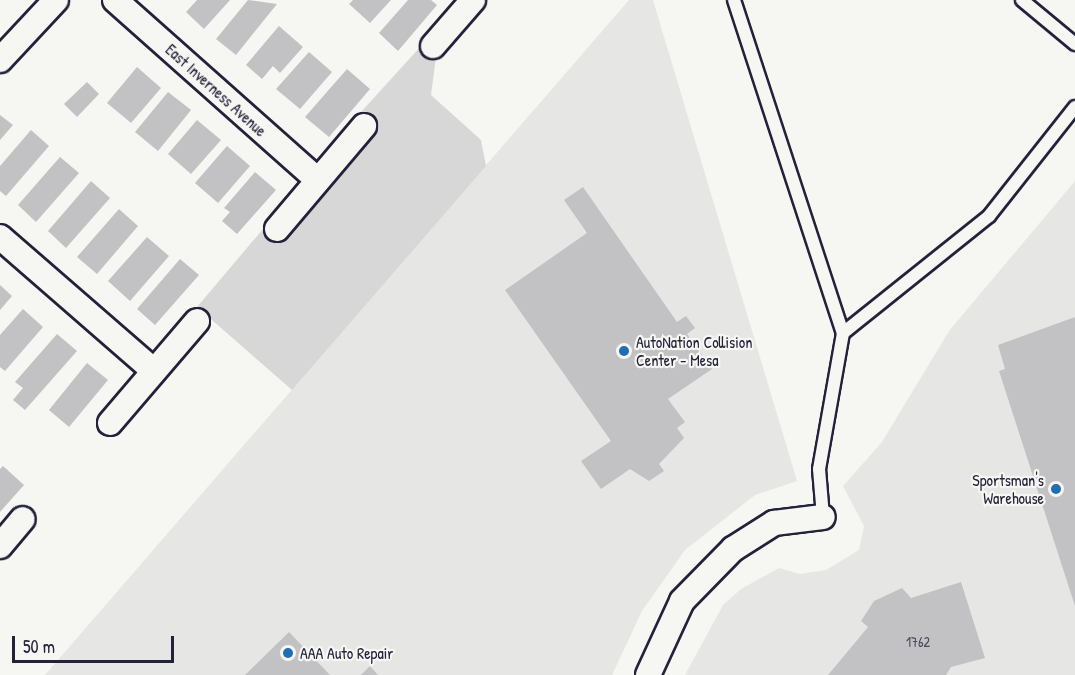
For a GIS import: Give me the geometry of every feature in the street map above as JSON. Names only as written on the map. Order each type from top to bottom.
[{"type":"street","points":[[0,60],[56,0]]},
{"type":"street","name":"East Inverness Avenue","points":[[115,0],[318,180]]},
{"type":"street","points":[[433,46],[473,0]]},
{"type":"street","points":[[277,229],[364,126]]},
{"type":"street","points":[[0,237],[154,371]]},
{"type":"street","points":[[110,423],[197,321]]},
{"type":"street","points":[[648,675],[682,601],[733,549],[774,523],[823,517]]},
{"type":"street","points":[[0,546],[23,519]]},
{"type":"lane","points":[[734,0],[843,333],[819,470],[823,517]]},
{"type":"lane","points":[[1022,0],[1075,44]]},
{"type":"lane","points":[[843,333],[989,216],[1075,107]]},
{"type":"shaded area","points":[[629,0],[653,0],[797,481],[755,495],[685,550],[642,611],[612,675],[45,675]]},
{"type":"shaded area","points":[[422,45],[436,57],[431,95],[481,140],[486,166],[292,390],[197,307],[263,229],[277,239],[375,125],[361,112]]},
{"type":"shaded area","points":[[1075,181],[1075,675],[685,675],[723,605],[741,589],[779,568],[800,574],[826,570],[859,550],[864,526],[843,486],[882,442],[949,331]]},
{"type":"building","points":[[197,0],[230,0],[204,29],[186,12]]},
{"type":"building","points":[[248,0],[277,4],[236,55],[216,39]]},
{"type":"building","points":[[353,0],[391,0],[370,23],[349,4]]},
{"type":"building","points":[[408,0],[431,0],[437,5],[398,51],[379,33]]},
{"type":"building","points":[[279,26],[303,47],[280,73],[273,66],[262,79],[246,65]]},
{"type":"building","points":[[309,52],[332,72],[300,109],[276,89]]},
{"type":"building","points":[[137,67],[161,88],[131,123],[107,103]]},
{"type":"building","points":[[347,69],[370,89],[329,137],[305,117]]},
{"type":"building","points":[[87,82],[99,94],[77,117],[64,104]]},
{"type":"building","points":[[168,92],[191,110],[158,151],[135,132]]},
{"type":"building","points":[[0,115],[13,125],[0,140]]},
{"type":"building","points":[[197,120],[221,140],[191,174],[168,154]]},
{"type":"building","points":[[31,130],[49,146],[6,196],[0,191],[0,166]]},
{"type":"building","points":[[227,146],[250,166],[218,203],[195,183]]},
{"type":"building","points":[[60,157],[79,173],[36,222],[18,205]]},
{"type":"building","points":[[255,172],[276,190],[237,234],[222,221],[230,212],[224,208]]},
{"type":"building","points":[[91,181],[110,198],[66,248],[48,231]]},
{"type":"building","name":"AutoNation Collision Center - Mesa","points":[[583,187],[677,322],[686,316],[695,328],[687,334],[712,369],[668,399],[685,422],[677,428],[684,438],[659,464],[664,471],[649,481],[630,469],[601,489],[581,461],[611,441],[505,290],[587,233],[564,200]]},
{"type":"building","points":[[119,209],[138,226],[97,274],[77,257]]},
{"type":"building","points":[[147,237],[169,256],[130,301],[108,281]]},
{"type":"building","points":[[180,259],[199,275],[155,325],[137,309]]},
{"type":"building","points":[[0,285],[12,296],[0,310]]},
{"type":"building","points":[[23,309],[43,327],[5,371],[0,367],[0,335]]},
{"type":"building","name":"Sportsman's Warehouse","points":[[1075,317],[1075,606],[999,371],[1005,369],[998,345]]},
{"type":"building","points":[[57,334],[77,351],[25,410],[13,400],[23,388],[15,382]]},
{"type":"building","points":[[87,363],[108,380],[69,427],[49,410]]},
{"type":"building","points":[[3,466],[24,485],[0,512],[0,469]]},
{"type":"building","points":[[961,582],[985,658],[951,667],[946,675],[828,675],[868,627],[861,621],[874,601],[902,588],[911,598]]},
{"type":"building","name":"AAA Auto Repair","points":[[289,632],[330,675],[245,675]]},
{"type":"building","name":"AAA Auto Repair","points":[[370,666],[378,675],[361,675]]},
{"type":"place","name":"AutoNation Collision Center - Mesa","points":[[624,351]]},
{"type":"place","name":"Sportsman's Warehouse","points":[[1056,489]]},
{"type":"place","name":"AAA Auto Repair","points":[[288,653]]}]
